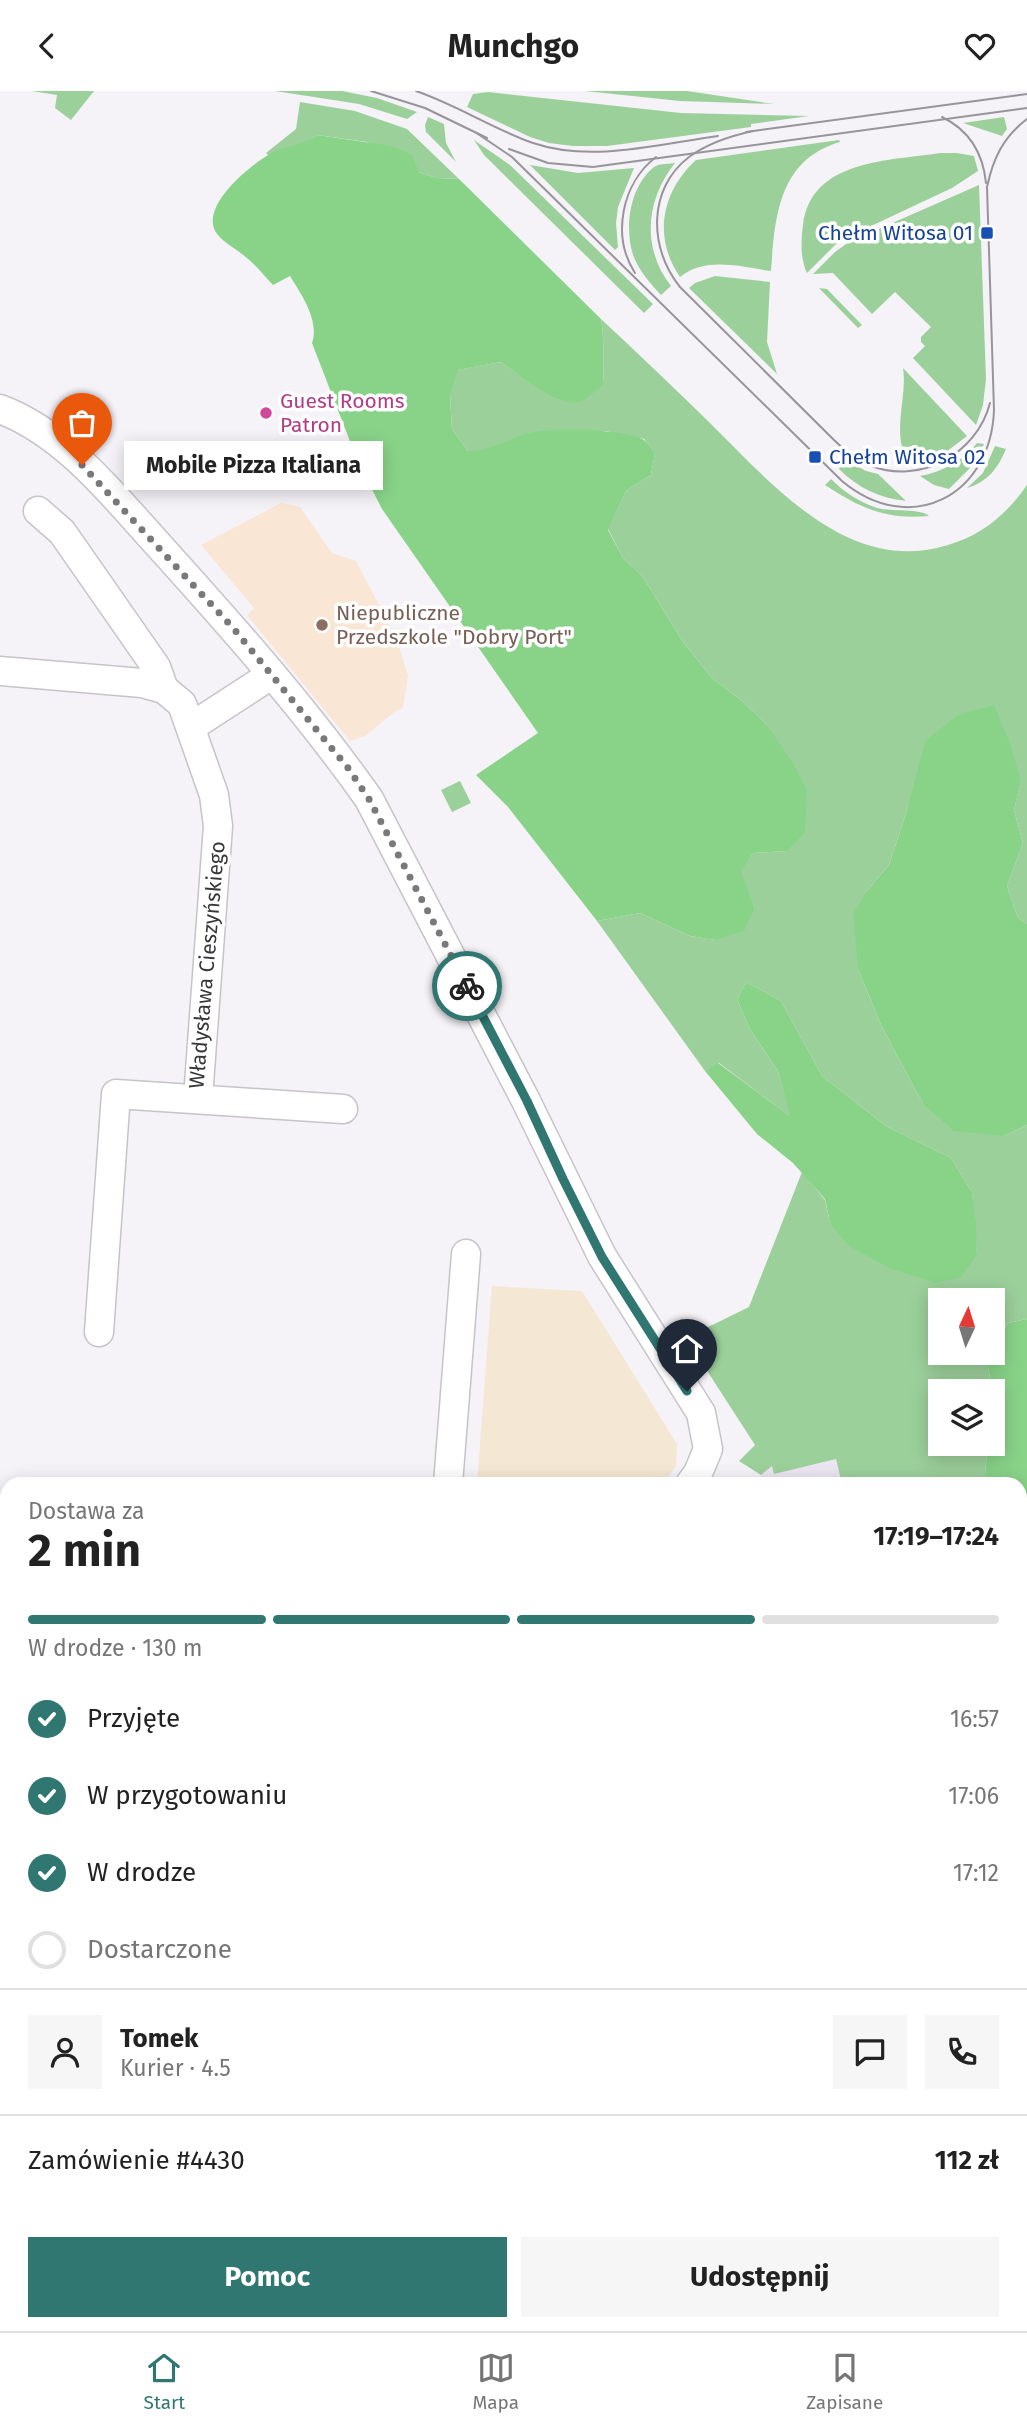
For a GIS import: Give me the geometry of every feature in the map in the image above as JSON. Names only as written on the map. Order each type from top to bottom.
[{"type":"street","points":[[0,409],[52,438],[97,478],[234,629],[348,768],[369,799],[527,1101],[602,1257],[701,1413],[708,1449],[695,1477]]},
{"type":"street","name":"Władysława Cieszyńskiego","points":[[38,511],[62,532],[156,667],[164,689],[182,704],[214,795],[218,826],[198,1098],[116,1094],[99,1332]]},
{"type":"street","points":[[0,671],[125,681],[164,689]]},
{"type":"street","points":[[191,727],[271,675]]},
{"type":"street","points":[[198,1098],[343,1109]]},
{"type":"street","points":[[449,1477],[466,1254]]},
{"type":"shaded area","name":"Niepubliczne Przedszkole \"Dobry Port\"","points":[[281,503],[300,507],[332,553],[356,561],[397,640],[408,676],[403,708],[394,712],[365,736],[350,741],[247,615],[254,608],[201,545]]},
{"type":"shaded area","points":[[492,1286],[582,1291],[677,1444],[676,1466],[668,1477],[478,1477]]},
{"type":"shaded area","points":[[828,1426],[840,1477],[761,1477],[761,1475],[814,1429]]},
{"type":"green space","points":[[32,91],[94,91],[71,120],[55,108],[57,95]]},
{"type":"green space","points":[[275,91],[342,91],[377,98],[417,112],[407,119],[359,104]]},
{"type":"green space","points":[[585,91],[687,91],[774,104],[680,101]]},
{"type":"green space","points":[[488,92],[681,113],[809,116],[751,124],[751,127],[607,146],[573,146],[530,137],[467,107],[473,94]]},
{"type":"green space","points":[[300,102],[355,111],[407,129],[459,179],[436,178],[419,172],[367,142],[317,135],[307,142],[268,155],[266,153],[296,129]]},
{"type":"green space","points":[[428,117],[444,124],[446,143],[456,162],[426,132]]},
{"type":"green space","points":[[1004,117],[1007,129],[1002,136],[963,123]]},
{"type":"green space","points":[[317,135],[392,146],[412,155],[419,172],[436,178],[459,179],[601,319],[604,384],[590,396],[581,401],[561,400],[501,362],[458,370],[450,396],[452,429],[468,451],[476,451],[535,432],[567,430],[604,431],[635,436],[645,441],[655,453],[651,475],[626,491],[608,530],[623,558],[643,577],[683,642],[712,678],[741,700],[767,725],[793,763],[807,790],[805,833],[787,851],[753,853],[741,872],[755,908],[744,931],[715,940],[690,936],[640,913],[597,921],[508,807],[476,775],[538,733],[382,509],[358,462],[312,343],[313,326],[308,308],[290,276],[273,285],[250,261],[220,238],[213,224],[214,212],[238,178],[274,152]]},
{"type":"green space","points":[[474,140],[510,165],[653,304],[644,313],[484,155]]},
{"type":"green space","points":[[839,140],[840,142],[819,151],[804,162],[792,177],[778,212],[771,271],[712,265],[690,271],[680,277],[666,247],[665,216],[675,186],[696,160]]},
{"type":"green space","points":[[940,153],[974,156],[978,171],[952,188],[839,241],[807,273],[802,249],[803,225],[809,203],[821,187],[837,175],[856,167]]},
{"type":"green space","points":[[675,163],[658,192],[651,224],[655,256],[671,286],[661,295],[642,272],[633,255],[629,220],[634,196],[646,175],[656,166]]},
{"type":"green space","points":[[530,165],[578,173],[634,168],[618,207],[618,247],[615,250]]},
{"type":"green space","points":[[979,185],[986,379],[983,405],[976,425],[913,358],[925,346],[921,337],[931,327],[895,292],[872,314],[833,273],[813,274],[849,242]]},
{"type":"green space","points":[[715,276],[770,282],[767,342],[777,374],[689,288]]},
{"type":"green space","points":[[819,288],[827,289],[862,325],[858,328]]},
{"type":"green space","points":[[601,319],[787,497],[816,519],[846,536],[878,548],[912,551],[960,541],[993,522],[1027,485],[1027,924],[1018,918],[1007,886],[1023,843],[1014,810],[1021,780],[908,807],[889,865],[867,891],[858,969],[882,1027],[923,1104],[1004,1136],[1027,1125],[1027,1319],[1008,1323],[1005,1328],[1005,1288],[928,1288],[928,1365],[988,1365],[990,1379],[928,1379],[928,1456],[987,1456],[985,1477],[840,1477],[836,1459],[774,1474],[772,1466],[761,1475],[739,1461],[755,1445],[693,1349],[696,1333],[749,1307],[802,1172],[825,1200],[830,1223],[977,1255],[972,1192],[951,1158],[886,1126],[822,1076],[781,1001],[746,982],[737,999],[750,1029],[778,1071],[791,1117],[719,1063],[705,1071],[597,921],[640,913],[690,936],[715,940],[755,908],[740,872],[753,853],[787,851],[767,725],[741,700],[712,678],[683,642],[643,577],[623,558],[608,529],[626,491],[651,475],[655,453],[644,439],[606,431],[468,451],[452,429],[450,395],[457,370],[501,362],[535,386],[604,384]]},
{"type":"green space","points":[[903,368],[967,436],[942,455],[911,466],[901,443]]},
{"type":"green space","points":[[977,443],[984,444],[972,466],[949,489],[934,485],[920,476],[952,465]]},
{"type":"green space","points":[[995,446],[1006,449],[996,468],[981,482],[967,488],[983,473]]},
{"type":"green space","points":[[846,460],[878,474],[906,501],[878,495],[854,482],[839,469]]},
{"type":"green space","points":[[831,479],[870,506],[920,512],[929,516],[900,516],[874,511],[825,485]]},
{"type":"green space","points":[[994,705],[1011,746],[1021,781],[1014,810],[1023,843],[1007,886],[1018,918],[1027,924],[1027,1125],[1004,1136],[954,1131],[923,1104],[882,1027],[858,969],[853,914],[867,891],[889,865],[925,741],[958,715]]},
{"type":"green space","points":[[460,781],[471,803],[452,812],[441,790]]},
{"type":"green space","points":[[746,982],[781,1001],[822,1076],[886,1126],[951,1158],[972,1192],[976,1224],[977,1255],[961,1277],[936,1283],[889,1268],[849,1246],[830,1223],[825,1199],[793,1163],[757,1134],[705,1071],[718,1063],[790,1116],[778,1071],[750,1029],[737,999]]},
{"type":"green space","points":[[1027,1319],[1027,1477],[985,1477],[987,1456],[1005,1456],[1005,1379],[990,1379],[988,1365],[1005,1365],[1005,1328],[1008,1323]]},
{"type":"tram line","points":[[371,91],[425,108],[487,138]]},
{"type":"tram line","points":[[416,91],[518,137],[555,149],[602,152],[718,136]]},
{"type":"tram line","points":[[746,132],[1027,94]]},
{"type":"tram line","points":[[509,149],[548,163],[593,167],[1027,108]]},
{"type":"tram line","points":[[942,117],[952,122],[973,144],[982,162],[986,183]]},
{"type":"tram line","points":[[478,134],[512,157],[842,481],[868,498],[894,506],[919,506],[942,499],[963,485],[979,465],[989,440],[994,410],[987,187],[1000,149],[1011,133],[1027,119]]},
{"type":"tram line","points":[[753,131],[736,135],[696,152],[675,170],[666,185],[657,220],[658,238],[662,255],[680,287],[838,444],[869,465],[907,471],[926,468],[943,461],[959,451],[973,437],[990,403]]},
{"type":"tram line","points":[[635,273],[623,243],[624,211],[635,181],[656,157]]},
{"type":"way so far","points":[[82,465],[97,478],[234,629],[348,768],[369,799],[467,986]]},
{"type":"place","name":"Chełm Witosa 01","points":[[987,233]]},
{"type":"place","name":"Guest Rooms Patron","points":[[266,413]]},
{"type":"place","name":"Chełm Witosa 02","points":[[815,457]]},
{"type":"place","name":"Mobile Pizza Italiana","points":[[82,465]]},
{"type":"place","name":"Niepubliczne Przedszkole \"Dobry Port\"","points":[[322,625]]},
{"type":"route","points":[[467,986],[527,1101],[602,1257],[687,1391]]}]
